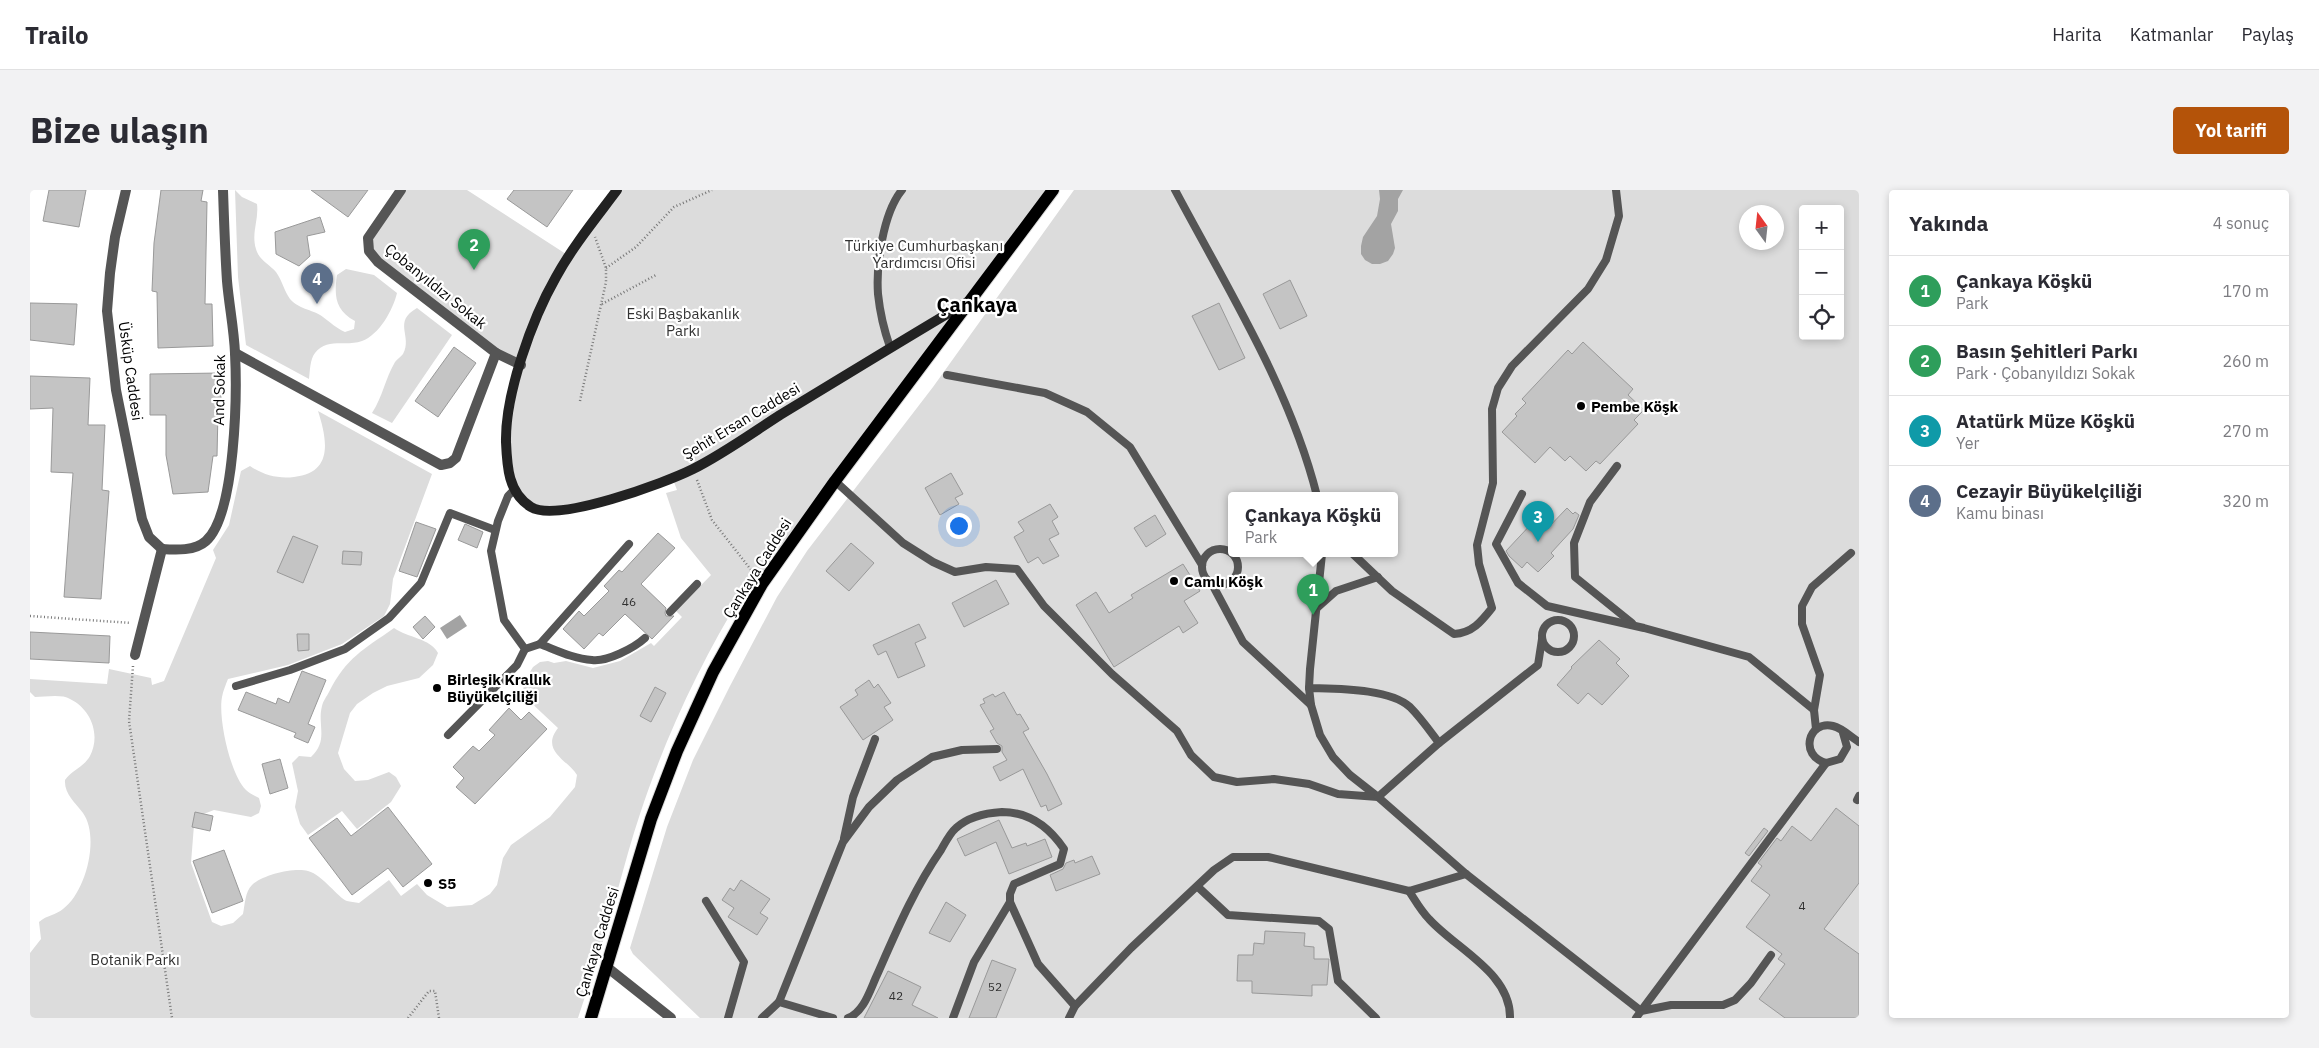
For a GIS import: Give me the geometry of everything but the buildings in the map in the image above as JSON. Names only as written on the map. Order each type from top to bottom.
[{"type":"main road","points":[[514,490],[509,478],[506,433],[509,404],[520,365],[555,278],[617,190]]},
{"type":"main road","name":"Çankaya Caddesi","points":[[591,1018],[608,968],[651,819],[677,751],[713,672],[762,584],[835,481],[1053,190]]},
{"type":"main road","name":"Şehit Ersan Caddesi","points":[[514,490],[532,508],[546,511],[563,510],[604,502],[693,469],[969,300]]},
{"type":"street","name":"Üsküp Caddesi","points":[[126,190],[115,237],[107,311],[116,390],[142,519],[149,537],[162,549]]},
{"type":"street","name":"And Sokak","points":[[162,549],[190,548],[206,542],[218,520],[230,473],[235,405],[235,353],[227,281],[223,190]]},
{"type":"street","name":"Çobanyıldızı Sokak","points":[[401,190],[368,238],[369,251],[378,262],[496,353],[520,365]]},
{"type":"street","points":[[235,353],[442,464],[450,463],[456,458],[496,353]]},
{"type":"street","points":[[135,655],[162,549]]},
{"type":"street","points":[[608,968],[671,1018]]},
{"type":"lane","points":[[890,347],[880,311],[878,292],[879,270],[889,213],[902,190]]},
{"type":"lane","points":[[1175,190],[1291,416],[1316,492]]},
{"type":"lane","points":[[1356,557],[1392,591],[1454,634],[1465,633],[1481,623],[1492,608],[1479,564],[1477,545],[1493,483],[1492,409],[1498,388],[1512,366],[1588,289],[1606,260],[1619,216],[1616,190]]},
{"type":"lane","points":[[947,375],[1046,394],[1087,412],[1130,447],[1202,565],[1203,575],[1212,584],[1243,642],[1311,705]]},
{"type":"lane","points":[[1617,466],[1590,502],[1574,543],[1575,577],[1602,601],[1636,626]]},
{"type":"lane","points":[[835,481],[903,543],[933,562],[955,572],[986,567],[1018,570],[1044,606],[1112,674],[1177,731],[1191,755],[1214,777],[1236,782],[1274,779],[1309,784],[1338,794],[1378,797],[1439,743],[1538,665],[1547,606]]},
{"type":"lane","points":[[514,490],[508,496],[495,530],[491,551],[504,620],[525,649]]},
{"type":"lane","points":[[1522,494],[1496,544],[1518,583],[1547,606],[1636,626],[1749,657],[1814,710]]},
{"type":"lane","points":[[236,686],[290,670],[345,649],[389,618],[421,583],[450,513],[495,530]]},
{"type":"lane","points":[[448,735],[517,665],[525,649],[540,644],[629,544]]},
{"type":"lane","points":[[1202,565],[1208,554],[1216,550],[1226,550],[1228,552]]},
{"type":"lane","points":[[1816,729],[1814,710],[1820,675],[1802,624],[1802,606],[1812,587],[1851,553]]},
{"type":"lane","points":[[1212,584],[1223,585],[1231,581],[1238,569],[1236,560],[1233,557]]},
{"type":"lane","points":[[1322,557],[1309,688],[1311,705],[1320,735],[1334,757],[1350,776],[1378,797],[1466,874],[1641,1011],[1671,1005],[1723,1004],[1734,1000],[1751,983],[1771,955]]},
{"type":"lane","points":[[1318,607],[1336,591],[1378,578]]},
{"type":"lane","points":[[670,612],[697,584]]},
{"type":"lane","points":[[1542,640],[1549,649],[1561,652],[1569,648],[1575,636],[1570,625],[1563,620],[1555,619],[1544,627]]},
{"type":"lane","points":[[540,644],[593,661],[617,654],[638,644],[645,638]]},
{"type":"lane","points":[[1309,688],[1344,689],[1382,694],[1408,706],[1439,743]]},
{"type":"lane","points":[[1843,733],[1847,742],[1846,751],[1836,762],[1826,763],[1816,760],[1810,752],[1810,737],[1816,729],[1830,725],[1859,742]]},
{"type":"lane","points":[[762,1018],[779,1002],[843,842],[853,797],[875,739]]},
{"type":"lane","points":[[843,842],[869,808],[897,780],[932,757],[962,750],[997,749]]},
{"type":"lane","points":[[1636,1018],[1826,763]]},
{"type":"lane","points":[[848,1018],[856,1015],[866,998],[912,899],[955,828],[974,817],[1009,812],[1028,816],[1055,835],[1064,849],[1060,864],[1014,884],[1010,894],[1010,902],[1038,964],[1075,1006]]},
{"type":"lane","points":[[1069,1018],[1075,1006],[1131,948],[1214,870],[1234,857],[1268,857],[1408,891],[1466,874]]},
{"type":"lane","points":[[1198,887],[1228,915],[1319,921],[1329,929],[1338,981],[1376,1018]]},
{"type":"lane","points":[[1408,891],[1429,919],[1497,980],[1510,1004],[1510,1018]]},
{"type":"lane","points":[[706,901],[744,962],[728,1018]]},
{"type":"lane","points":[[953,1018],[974,962],[1010,902]]},
{"type":"lane","points":[[779,1002],[833,1018]]},
{"type":"path","points":[[606,268],[636,247],[674,207],[712,190]]},
{"type":"path","points":[[580,400],[602,304],[606,268],[590,226]]},
{"type":"path","points":[[602,304],[656,275]]},
{"type":"path","points":[[693,469],[712,520],[762,584]]},
{"type":"path","points":[[30,616],[143,624]]},
{"type":"path","points":[[135,655],[131,674],[129,721],[172,1018]]},
{"type":"path","points":[[408,1018],[429,991],[435,991],[439,1018]]},
{"type":"green space","points":[[235,190],[242,197],[257,204],[254,237],[257,253],[276,272],[286,293],[294,303],[320,315],[345,332],[354,329],[355,321],[343,312],[337,302],[337,275],[346,269],[374,275],[397,293],[384,321],[368,338],[356,343],[331,344],[320,348],[312,358],[309,379],[246,345],[238,277]]},
{"type":"green space","points":[[401,190],[467,190],[569,256],[617,190],[1053,190],[751,603],[743,593],[728,619],[685,700],[650,785],[578,1018],[30,1018],[30,953],[41,939],[39,922],[60,911],[71,901],[84,877],[88,864],[90,836],[88,823],[83,813],[68,794],[65,780],[90,756],[93,748],[94,731],[84,709],[77,703],[67,697],[35,697],[30,692],[30,679],[107,684],[109,669],[151,678],[152,685],[164,681],[216,558],[213,550],[229,525],[241,471],[250,466],[271,476],[294,477],[307,474],[316,469],[322,462],[325,443],[318,411],[432,474],[393,579],[390,604],[384,616],[342,644],[288,665],[228,679],[222,695],[221,706],[230,759],[240,782],[247,791],[259,798],[261,806],[259,813],[251,817],[214,810],[201,815],[194,825],[191,863],[212,922],[221,926],[233,923],[243,914],[247,895],[252,885],[257,881],[270,875],[295,870],[314,873],[343,899],[359,903],[389,880],[401,896],[417,884],[427,895],[447,907],[472,905],[490,894],[497,885],[503,858],[511,845],[550,817],[575,787],[577,775],[557,754],[552,743],[553,736],[558,728],[526,698],[523,690],[525,680],[533,667],[540,662],[548,661],[554,663],[566,661],[593,668],[620,661],[651,643],[654,646],[682,617],[676,611],[711,575],[681,538],[666,493],[677,490],[672,477],[605,502],[546,511],[522,500],[507,457],[520,365],[378,262],[367,245]]},
{"type":"green space","points":[[1074,190],[1859,190],[1859,1018],[700,1018],[633,954],[630,948],[667,827],[693,760],[777,597],[807,551],[933,387]]},
{"type":"green space","points":[[417,308],[452,335],[392,423],[372,413],[392,368],[403,354],[406,341],[404,324],[406,319]]},
{"type":"green space","points":[[394,628],[430,644],[438,653],[433,665],[419,678],[387,686],[357,704],[350,713],[338,753],[344,769],[355,781],[368,780],[389,772],[396,777],[401,786],[391,802],[357,829],[342,811],[308,835],[300,824],[295,807],[298,791],[292,763],[299,756],[311,757],[320,745],[323,704],[342,670],[357,655]]},
{"type":"shaded area","points":[[1379,190],[1403,190],[1398,199],[1398,211],[1391,224],[1395,248],[1393,254],[1388,261],[1372,264],[1365,260],[1361,254],[1361,246],[1363,237],[1377,216],[1380,199]]},
{"type":"shaded area","points":[[460,615],[467,626],[447,639],[440,628]]},
{"type":"place","name":"Basın Şehitleri Parkı","points":[[474,270]]},
{"type":"place","name":"Cezayir Büyükelçiliği","points":[[317,304]]},
{"type":"place","name":"Pembe Köşk","points":[[1581,406]]},
{"type":"place","name":"Atatürk Müze Köşkü","points":[[1538,542]]},
{"type":"place","name":"Camlı Köşk","points":[[1174,581]]},
{"type":"place","name":"Çankaya Köşkü","points":[[1313,615]]},
{"type":"place","name":"Birleşik Krallık Büyükelçiliği","points":[[437,688]]},
{"type":"place","name":"S5","points":[[428,883]]},
{"type":"district","name":"Çankaya","points":[[977,304]]},
{"type":"park label","name":"Türkiye Cumhurbaşkanı Yardımcısı Ofisi","points":[[924,254]]},
{"type":"park label","name":"Eski Başbakanlık Parkı","points":[[683,322]]},
{"type":"park label","name":"Botanik Parkı","points":[[135,959]]}]
